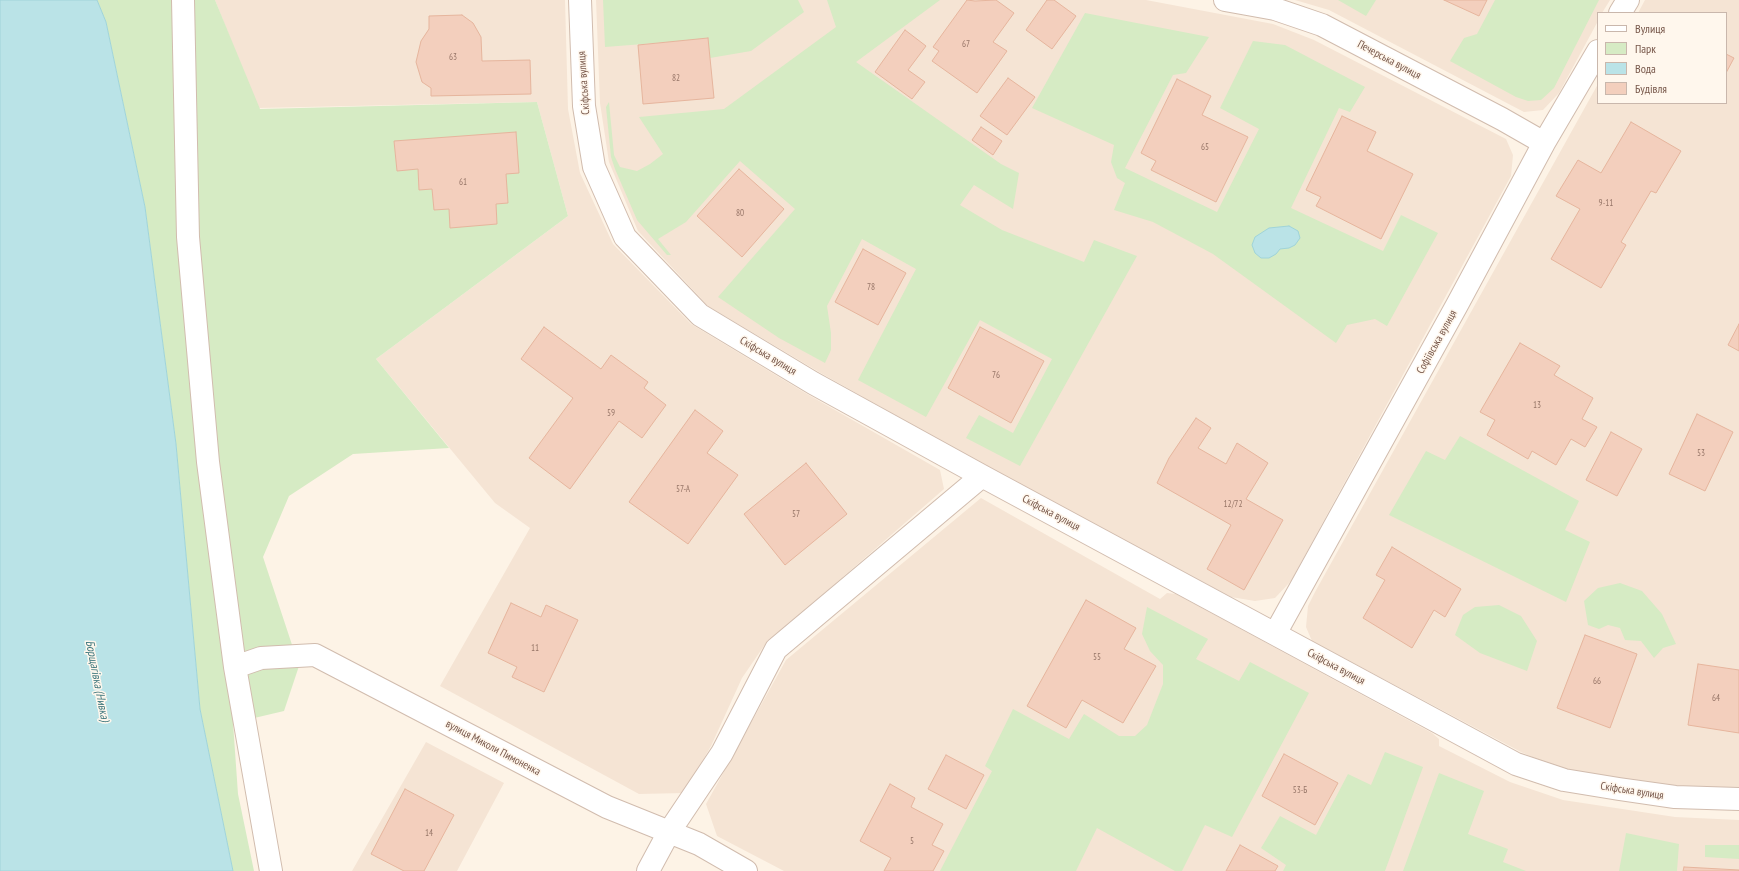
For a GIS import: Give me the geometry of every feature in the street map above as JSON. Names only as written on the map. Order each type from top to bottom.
[{"type":"street","points":[[183,0],[189,244],[208,462],[235,667],[271,871]]},
{"type":"street","name":"Скіфська вулиця","points":[[580,0],[584,106],[594,167],[625,237],[700,315],[813,383],[982,476],[1516,764],[1564,780],[1619,789],[1675,797],[1739,799]]},
{"type":"street","name":"Печерська вулиця","points":[[1225,0],[1275,10],[1322,25],[1502,119],[1544,143]]},
{"type":"street","points":[[1621,12],[1628,0]]},
{"type":"street","name":"Софіївська вулиця","points":[[1275,634],[1457,305],[1544,143],[1597,53]]},
{"type":"street","points":[[648,871],[669,832],[722,753],[776,649],[982,476]]},
{"type":"street","name":"вулиця Миколи Пимоненка","points":[[235,667],[261,658],[315,655],[607,807],[698,844],[746,871]]},
{"type":"shaded area","points":[[215,0],[565,0],[568,109],[580,173],[613,244],[691,324],[807,394],[940,470],[944,489],[797,617],[768,640],[742,678],[711,746],[684,793],[639,794],[440,686],[530,528],[495,503],[376,359],[568,216],[537,102],[258,108]]},
{"type":"shaded area","points":[[596,0],[1146,0],[1273,24],[1314,40],[1506,139],[1513,155],[1511,176],[1291,581],[1275,598],[1255,601],[1231,597],[987,467],[819,372],[708,306],[638,231],[609,162],[600,103]]},
{"type":"shaded area","points":[[1295,0],[1610,0],[1603,12],[1597,12],[1597,23],[1559,93],[1543,110],[1524,112],[1329,10]]},
{"type":"shaded area","points":[[1645,0],[1739,0],[1739,793],[1677,791],[1566,772],[1521,752],[1312,641],[1306,627],[1308,606],[1315,592],[1597,86],[1597,104],[1727,104],[1727,12],[1639,12]]},
{"type":"shaded area","points":[[981,498],[1160,599],[1167,593],[1176,594],[1432,733],[1439,739],[1439,746],[1510,782],[1563,800],[1675,817],[1739,820],[1739,871],[784,871],[717,836],[706,804],[786,660]]},
{"type":"shaded area","points":[[426,742],[504,783],[457,871],[352,871]]},
{"type":"green space","points":[[97,0],[215,0],[260,109],[537,102],[568,216],[376,359],[449,448],[353,454],[289,496],[263,557],[299,666],[284,711],[233,723],[238,794],[254,871],[233,871],[200,709],[176,444],[145,207],[106,22]]},
{"type":"green space","points":[[603,0],[798,0],[804,12],[751,51],[710,58],[708,39],[605,47]]},
{"type":"green space","points":[[827,0],[940,0],[856,62],[1001,164],[1019,173],[1013,209],[974,185],[960,205],[1002,230],[1084,262],[1094,240],[1137,256],[1020,466],[966,438],[979,415],[1013,433],[1052,359],[980,320],[926,417],[858,380],[916,269],[862,239],[827,306],[831,333],[831,350],[825,363],[779,338],[718,297],[795,209],[740,161],[686,222],[658,239],[671,255],[667,255],[637,220],[615,169],[611,157],[606,107],[609,102],[614,155],[620,167],[637,171],[650,164],[663,154],[639,117],[724,109],[836,27]]},
{"type":"green space","points":[[1338,0],[1376,0],[1366,16]]},
{"type":"green space","points":[[1495,0],[1599,0],[1554,88],[1541,100],[1528,101],[1516,97],[1450,61],[1464,38],[1477,34]]},
{"type":"green space","points":[[1085,13],[1209,37],[1186,73],[1173,75],[1125,168],[1217,212],[1259,129],[1220,108],[1253,41],[1285,45],[1365,87],[1350,112],[1339,108],[1291,208],[1383,251],[1401,215],[1438,233],[1387,326],[1375,319],[1347,325],[1336,343],[1213,254],[1153,222],[1114,210],[1125,183],[1117,178],[1111,162],[1114,145],[1032,108]]},
{"type":"green space","points":[[1460,436],[1579,501],[1565,530],[1590,542],[1566,602],[1389,515],[1426,451],[1445,460]]},
{"type":"green space","points":[[1620,583],[1642,591],[1662,614],[1676,644],[1663,648],[1654,658],[1641,641],[1625,640],[1620,628],[1608,625],[1599,629],[1588,625],[1584,601],[1598,588]]},
{"type":"green space","points":[[1499,605],[1521,616],[1537,641],[1527,671],[1480,653],[1455,635],[1463,615],[1475,607]]},
{"type":"green space","points":[[1147,607],[1208,639],[1196,659],[1239,681],[1250,662],[1309,693],[1232,837],[1205,825],[1182,871],[1175,871],[1097,828],[1076,871],[940,871],[992,771],[985,766],[1013,709],[1069,739],[1084,714],[1119,736],[1135,736],[1147,725],[1163,684],[1163,665],[1150,651],[1142,634]]},
{"type":"green space","points":[[1385,752],[1423,767],[1385,871],[1283,871],[1286,865],[1261,848],[1280,816],[1316,835],[1348,774],[1371,785]]},
{"type":"green space","points":[[1439,773],[1484,791],[1468,834],[1508,849],[1503,862],[1526,871],[1403,871]]},
{"type":"green space","points":[[1626,833],[1679,844],[1677,871],[1619,871]]},
{"type":"green space","points":[[1705,845],[1739,845],[1739,859],[1705,857]]},
{"type":"water","name":"Борщагівка (Нивка)","points":[[0,0],[97,0],[106,22],[145,207],[176,444],[200,709],[233,871],[0,871]]},
{"type":"water","points":[[1289,226],[1298,231],[1300,238],[1295,245],[1289,248],[1280,249],[1276,254],[1269,258],[1261,258],[1255,253],[1252,245],[1255,237],[1269,228]]},
{"type":"building","points":[[967,0],[996,0],[1014,13],[993,42],[1007,51],[977,93],[932,61],[939,51],[933,47]]},
{"type":"building","points":[[1047,0],[1054,0],[1076,16],[1052,49],[1026,30]]},
{"type":"building","points":[[1444,0],[1487,0],[1479,16]]},
{"type":"building","points":[[462,15],[473,23],[481,37],[482,61],[530,60],[531,94],[431,96],[431,88],[422,82],[416,62],[421,41],[429,29],[429,16]]},
{"type":"building","points":[[905,30],[926,46],[908,70],[925,82],[912,99],[875,72]]},
{"type":"building","points":[[708,38],[714,98],[643,104],[638,45]]},
{"type":"building","points":[[1727,54],[1734,58],[1727,71]]},
{"type":"building","points":[[1008,78],[1035,97],[1007,135],[980,116]]},
{"type":"building","points":[[1177,79],[1211,96],[1202,115],[1248,137],[1216,202],[1151,170],[1156,161],[1141,153]]},
{"type":"building","points":[[1342,116],[1376,132],[1367,151],[1413,174],[1381,239],[1316,206],[1321,197],[1306,190]]},
{"type":"building","points":[[1631,122],[1681,151],[1656,193],[1651,191],[1621,242],[1626,245],[1601,288],[1551,259],[1580,209],[1556,196],[1578,160],[1601,173]]},
{"type":"building","points":[[981,127],[1002,141],[993,155],[972,140]]},
{"type":"building","points":[[516,132],[519,173],[506,174],[508,203],[496,204],[497,224],[450,228],[449,209],[434,210],[432,189],[419,190],[418,169],[397,171],[394,141]]},
{"type":"building","points":[[739,169],[784,209],[742,257],[697,216]]},
{"type":"building","points":[[863,249],[906,273],[878,325],[835,302]]},
{"type":"building","points":[[1739,324],[1739,351],[1728,345]]},
{"type":"building","points":[[544,327],[601,369],[611,355],[648,382],[644,388],[666,405],[642,438],[619,421],[570,489],[529,458],[573,398],[521,359]]},
{"type":"building","points":[[980,327],[1044,361],[1011,423],[948,388]]},
{"type":"building","points":[[1520,343],[1560,366],[1554,375],[1593,398],[1582,419],[1597,427],[1585,447],[1571,439],[1556,465],[1532,451],[1528,459],[1487,435],[1495,420],[1480,412]]},
{"type":"building","points":[[695,410],[723,431],[707,453],[738,475],[688,544],[629,502]]},
{"type":"building","points":[[1697,414],[1733,432],[1705,491],[1669,474]]},
{"type":"building","points":[[1196,418],[1211,428],[1198,448],[1226,464],[1237,443],[1268,463],[1246,499],[1283,520],[1244,590],[1207,569],[1231,525],[1157,483],[1169,458]]},
{"type":"building","points":[[1611,432],[1642,449],[1617,496],[1586,480]]},
{"type":"building","points":[[806,463],[847,514],[785,565],[744,514]]},
{"type":"building","points":[[1392,547],[1461,589],[1445,617],[1434,610],[1412,648],[1363,618],[1385,580],[1376,575]]},
{"type":"building","points":[[1086,600],[1136,628],[1124,649],[1156,666],[1123,723],[1082,700],[1066,728],[1027,706]]},
{"type":"building","points":[[511,603],[541,617],[546,605],[578,620],[544,692],[512,677],[517,667],[488,653]]},
{"type":"building","points":[[1585,635],[1637,654],[1610,728],[1557,708]]},
{"type":"building","points":[[1698,664],[1739,670],[1739,733],[1688,725]]},
{"type":"building","points":[[1284,754],[1338,783],[1315,825],[1262,796]]},
{"type":"building","points":[[946,755],[984,775],[966,809],[928,789]]},
{"type":"building","points":[[890,784],[915,798],[911,807],[943,824],[932,845],[944,851],[933,871],[884,871],[891,858],[860,841]]},
{"type":"building","points":[[405,789],[454,815],[424,871],[404,871],[371,854]]},
{"type":"building","points":[[1240,845],[1278,866],[1275,871],[1226,871]]},
{"type":"building","points":[[1684,867],[1739,870],[1739,871],[1683,871]]}]
